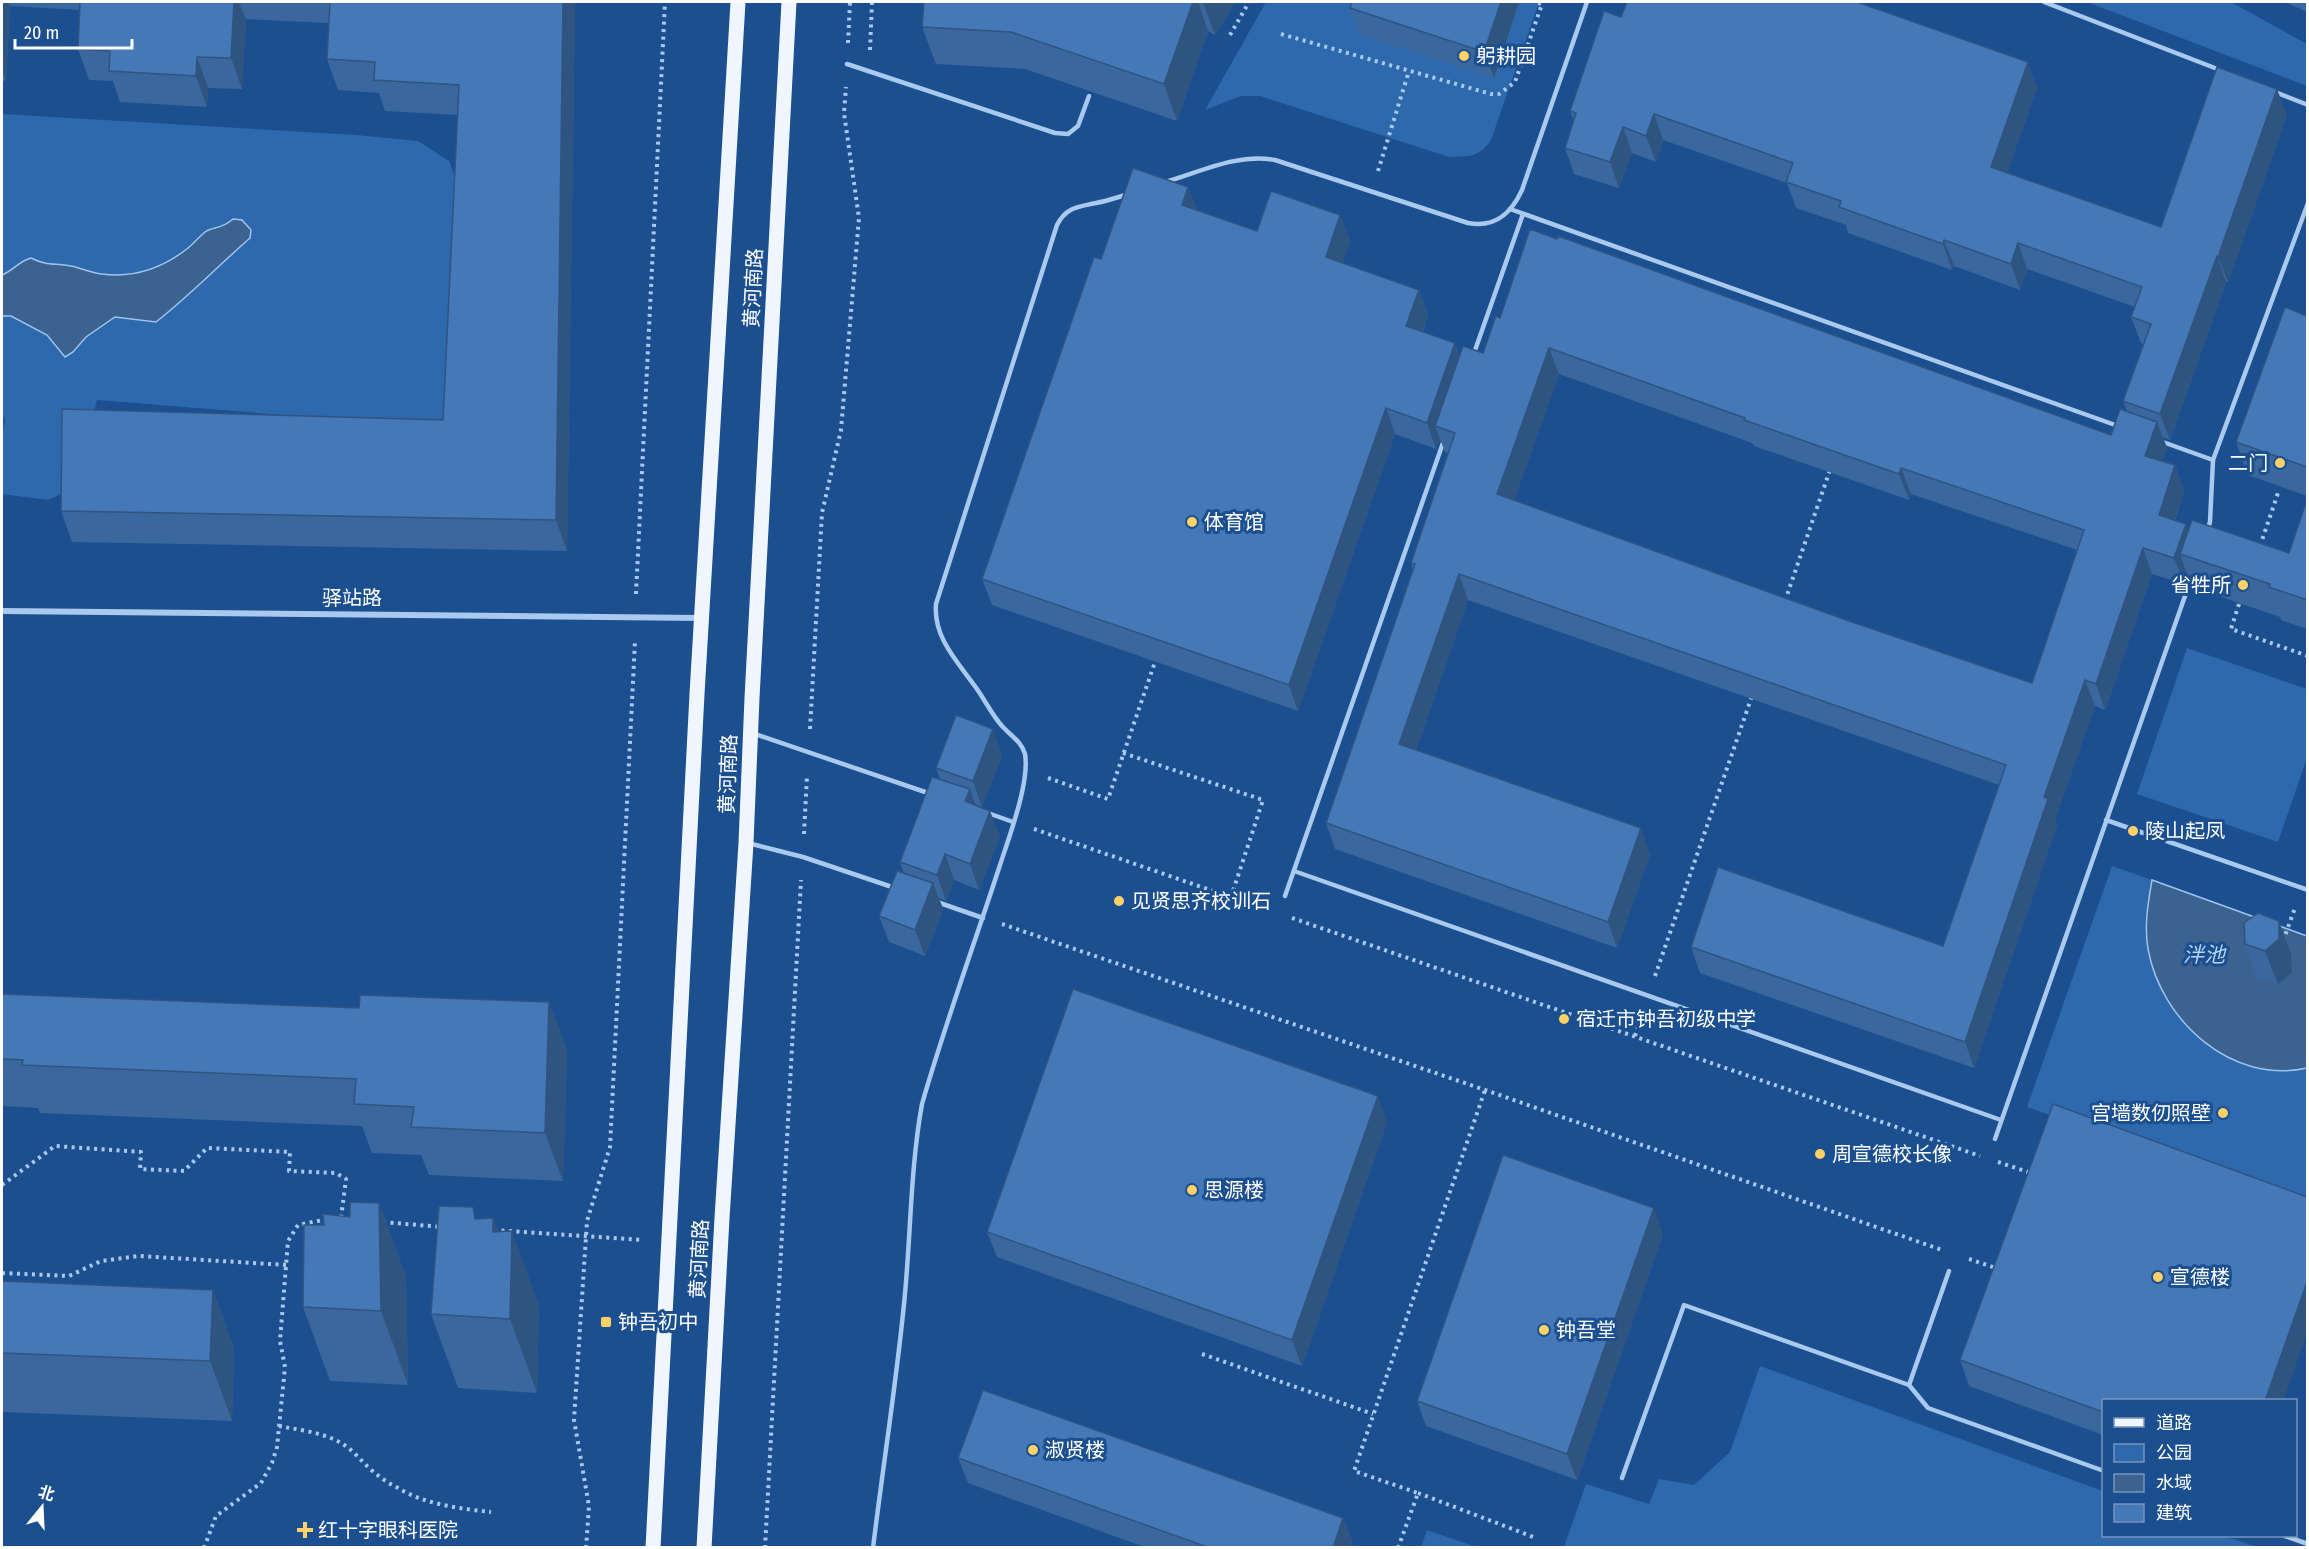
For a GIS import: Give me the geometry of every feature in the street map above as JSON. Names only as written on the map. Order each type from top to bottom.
[{"type":"main road","name":"黄河南路","points":[[653,1548],[738,2]]},
{"type":"main road","name":"黄河南路","points":[[704,1548],[721,1229],[747,843],[789,2]]},
{"type":"street","name":"驿站路","points":[[2,611],[635,616],[703,619]]},
{"type":"lane","points":[[1154,186],[1244,158],[1260,157],[1477,225],[1496,222],[1510,209],[1522,190],[1587,2]]},
{"type":"lane","points":[[2044,2],[2230,74]]},
{"type":"lane","points":[[847,64],[1055,133],[1068,134],[1078,126],[1089,96]]},
{"type":"lane","points":[[2274,92],[2307,105]]},
{"type":"lane","points":[[873,1548],[904,1303],[916,1135],[931,1074],[1014,822],[1025,770],[1024,753],[1017,740],[991,713],[947,648],[935,616],[936,604],[1058,225],[1066,212],[1073,208],[1131,193]]},
{"type":"lane","points":[[2206,533],[2210,522],[2213,459],[2307,203]]},
{"type":"lane","points":[[1510,209],[2123,428]]},
{"type":"lane","points":[[1472,361],[1523,214]]},
{"type":"lane","points":[[1286,896],[1448,429]]},
{"type":"lane","points":[[2157,440],[2213,459]]},
{"type":"lane","points":[[1995,1139],[2195,567]]},
{"type":"lane","points":[[751,733],[941,797]]},
{"type":"lane","points":[[983,812],[1014,822]]},
{"type":"lane","points":[[2106,820],[2307,890]]},
{"type":"lane","points":[[747,843],[802,857],[904,891]]},
{"type":"lane","points":[[1294,870],[2001,1120]]},
{"type":"lane","points":[[926,898],[983,918]]},
{"type":"lane","points":[[1909,1385],[1949,1271]]},
{"type":"lane","points":[[1622,1478],[1684,1305],[1909,1385],[1928,1408],[2102,1471]]},
{"type":"lane","points":[[2288,1537],[2307,1544]]},
{"type":"path","points":[[586,1548],[589,1506],[574,1420],[587,1221],[610,1147],[665,2]]},
{"type":"path","points":[[868,71],[872,2]]},
{"type":"path","points":[[1230,34],[1249,2]]},
{"type":"path","points":[[1281,34],[1491,94],[1503,92],[1515,82],[1542,4],[1534,2]]},
{"type":"path","points":[[1371,192],[1409,71]]},
{"type":"path","points":[[1781,611],[1832,464]]},
{"type":"path","points":[[2259,547],[2279,490]]},
{"type":"path","points":[[2239,604],[2230,629],[2307,656]]},
{"type":"path","points":[[1025,770],[1108,799],[1155,662]]},
{"type":"path","points":[[1635,1036],[1754,690]]},
{"type":"path","points":[[1123,753],[1263,800],[1231,897]]},
{"type":"path","points":[[1014,822],[1275,913]]},
{"type":"path","points":[[1286,916],[2035,1175]]},
{"type":"path","points":[[983,918],[1946,1251]]},
{"type":"path","points":[[2281,947],[2288,929]]},
{"type":"path","points":[[1485,1090],[1354,1471],[1536,1538]]},
{"type":"path","points":[[2,1185],[55,1146],[141,1152],[140,1169],[184,1171],[207,1148],[290,1152],[289,1171],[336,1173],[346,1179],[341,1220]]},
{"type":"path","points":[[204,1548],[216,1516],[261,1483],[272,1463],[277,1447],[285,1367],[280,1341],[288,1241],[298,1225],[319,1219],[348,1220]]},
{"type":"path","points":[[371,1221],[452,1227]]},
{"type":"path","points":[[484,1229],[586,1237],[670,1240]]},
{"type":"path","points":[[2,1273],[69,1276],[101,1261],[140,1256],[286,1265]]},
{"type":"path","points":[[1968,1259],[2002,1271]]},
{"type":"path","points":[[1202,1354],[1373,1414]]},
{"type":"path","points":[[279,1426],[315,1433],[340,1442],[375,1473],[400,1490],[420,1498],[460,1508],[491,1512]]},
{"type":"path","points":[[1398,1548],[1418,1493]]},
{"type":"green space","points":[[1266,2],[1539,2],[1491,140],[1478,153],[1449,157],[1260,96],[1241,96],[1205,110]]},
{"type":"green space","points":[[2087,2],[2231,2],[2307,44],[2307,86]]},
{"type":"green space","points":[[2,114],[356,135],[418,141],[449,161],[456,180],[443,417],[432,427],[97,400],[76,487],[48,500],[2,494],[2,436],[5,419],[2,417]]},
{"type":"green space","points":[[2187,648],[2307,689],[2307,758],[2278,842],[2137,794]]},
{"type":"green space","points":[[2112,866],[2152,880],[2147,922],[2151,964],[2301,1069],[2307,1068],[2307,1208],[2027,1107]]},
{"type":"green space","points":[[1760,1366],[2102,1491],[2102,1537],[2227,1537],[2257,1547],[1564,1547],[1586,1484],[1649,1504],[1659,1479],[1694,1485],[1730,1452]]},
{"type":"green space","points":[[1427,1530],[1476,1547],[1421,1547]]},
{"type":"water","points":[[233,219],[242,220],[251,230],[250,238],[156,322],[115,317],[86,337],[73,352],[65,357],[47,335],[11,316],[2,316],[2,275],[27,259],[71,266],[94,273],[114,275],[137,273],[169,261],[205,232],[225,225]]},
{"type":"water","name":"泮池","points":[[2152,880],[2307,936],[2307,1068],[2279,1071],[2252,1067],[2227,1057],[2204,1042],[2184,1023],[2168,1000],[2155,975],[2148,949],[2146,923]]},
{"type":"building","points":[[80,2],[234,2],[231,58],[197,57],[196,76],[109,71],[110,51],[78,49]]},
{"type":"building","points":[[330,2],[563,2],[556,520],[61,511],[62,409],[443,420],[459,85],[374,80],[375,62],[327,59]]},
{"type":"building","points":[[924,2],[1193,2],[1164,84],[1011,32],[922,27]]},
{"type":"building","points":[[1352,2],[1501,2],[1484,52],[1350,8]]},
{"type":"building","points":[[1627,2],[1857,2],[2028,62],[1991,167],[2161,227],[2217,67],[2277,89],[2160,414],[2123,401],[2151,324],[2131,317],[2142,287],[2018,243],[2011,264],[1944,240],[1943,244],[1839,207],[1841,201],[1786,182],[1793,163],[1654,114],[1646,136],[1623,127],[1610,162],[1565,148],[1576,113],[1570,111],[1604,11],[1621,17]]},
{"type":"building","name":"体育馆","points":[[1133,168],[1188,187],[1182,205],[1257,231],[1271,191],[1340,215],[1326,257],[1419,290],[1406,326],[1455,343],[1427,423],[1386,408],[1289,685],[982,579],[1094,257],[1101,259]]},
{"type":"building","points":[[1530,229],[1557,239],[1558,236],[2111,435],[2120,409],[2157,422],[2145,456],[2175,465],[2159,515],[2186,524],[2174,558],[2143,548],[2096,684],[2085,680],[2044,797],[2048,799],[1965,1042],[1691,947],[1718,867],[1943,946],[2006,765],[1459,574],[1399,744],[1641,828],[1608,922],[1326,823],[1415,564],[1411,563],[1455,433],[1435,426],[1463,346],[1483,353],[1496,316],[1500,318]],"holes":[[[1549,348],[1745,418],[1744,420],[1899,474],[1901,468],[2084,530],[2032,683],[1849,621],[1497,494]]]},
{"type":"building","points":[[2285,307],[2307,316],[2307,467],[2236,442]]},
{"type":"building","points":[[2307,500],[2307,600],[2269,587],[2270,584],[2180,554],[2192,520],[2289,553]]},
{"type":"building","points":[[956,715],[993,729],[973,781],[936,768]]},
{"type":"building","points":[[932,777],[970,789],[965,801],[990,811],[970,864],[945,854],[937,875],[900,862]]},
{"type":"building","points":[[897,871],[933,883],[915,930],[879,916]]},
{"type":"building","points":[[2258,913],[2279,921],[2279,939],[2265,951],[2245,944],[2244,923]]},
{"type":"building","name":"思源楼","points":[[1073,989],[1378,1096],[1292,1340],[987,1232]]},
{"type":"building","points":[[2,994],[359,1008],[360,995],[549,1002],[545,1133],[411,1127],[414,1107],[354,1104],[356,1079],[22,1065],[23,1060],[2,1059]]},
{"type":"building","name":"宣德楼","points":[[2053,1104],[2307,1197],[2307,1282],[2266,1399],[2102,1399],[2102,1412],[1960,1360]]},
{"type":"building","name":"钟吾堂","points":[[1503,1155],[1654,1208],[1567,1454],[1417,1401]]},
{"type":"building","points":[[350,1202],[379,1203],[381,1311],[303,1307],[304,1225],[324,1225],[323,1214],[350,1217]]},
{"type":"building","points":[[439,1206],[473,1207],[475,1219],[493,1218],[493,1232],[512,1231],[510,1319],[431,1314]]},
{"type":"building","points":[[2,1281],[213,1290],[210,1361],[2,1353]]},
{"type":"building","name":"淑贤楼","points":[[983,1390],[1343,1518],[1333,1548],[1210,1548],[958,1458]]},
{"type":"place","name":"躬耕园","points":[[1464,56]]},
{"type":"place","name":"二门","points":[[2280,463]]},
{"type":"place","name":"体育馆","points":[[1192,522]]},
{"type":"place","name":"省牲所","points":[[2243,585]]},
{"type":"place","name":"陵山起凤","points":[[2133,831]]},
{"type":"place","name":"见贤思齐校训石","points":[[1119,901]]},
{"type":"place","name":"宿迁市钟吾初级中学","points":[[1564,1019]]},
{"type":"place","name":"宫墙数仞照壁","points":[[2223,1113]]},
{"type":"place","name":"周宣德校长像","points":[[1820,1154]]},
{"type":"place","name":"思源楼","points":[[1192,1190]]},
{"type":"place","name":"宣德楼","points":[[2158,1277]]},
{"type":"place","name":"钟吾初中","points":[[606,1322]]},
{"type":"place","name":"钟吾堂","points":[[1544,1330]]},
{"type":"place","name":"淑贤楼","points":[[1033,1450]]},
{"type":"place","name":"红十字眼科医院","points":[[305,1530]]}]
